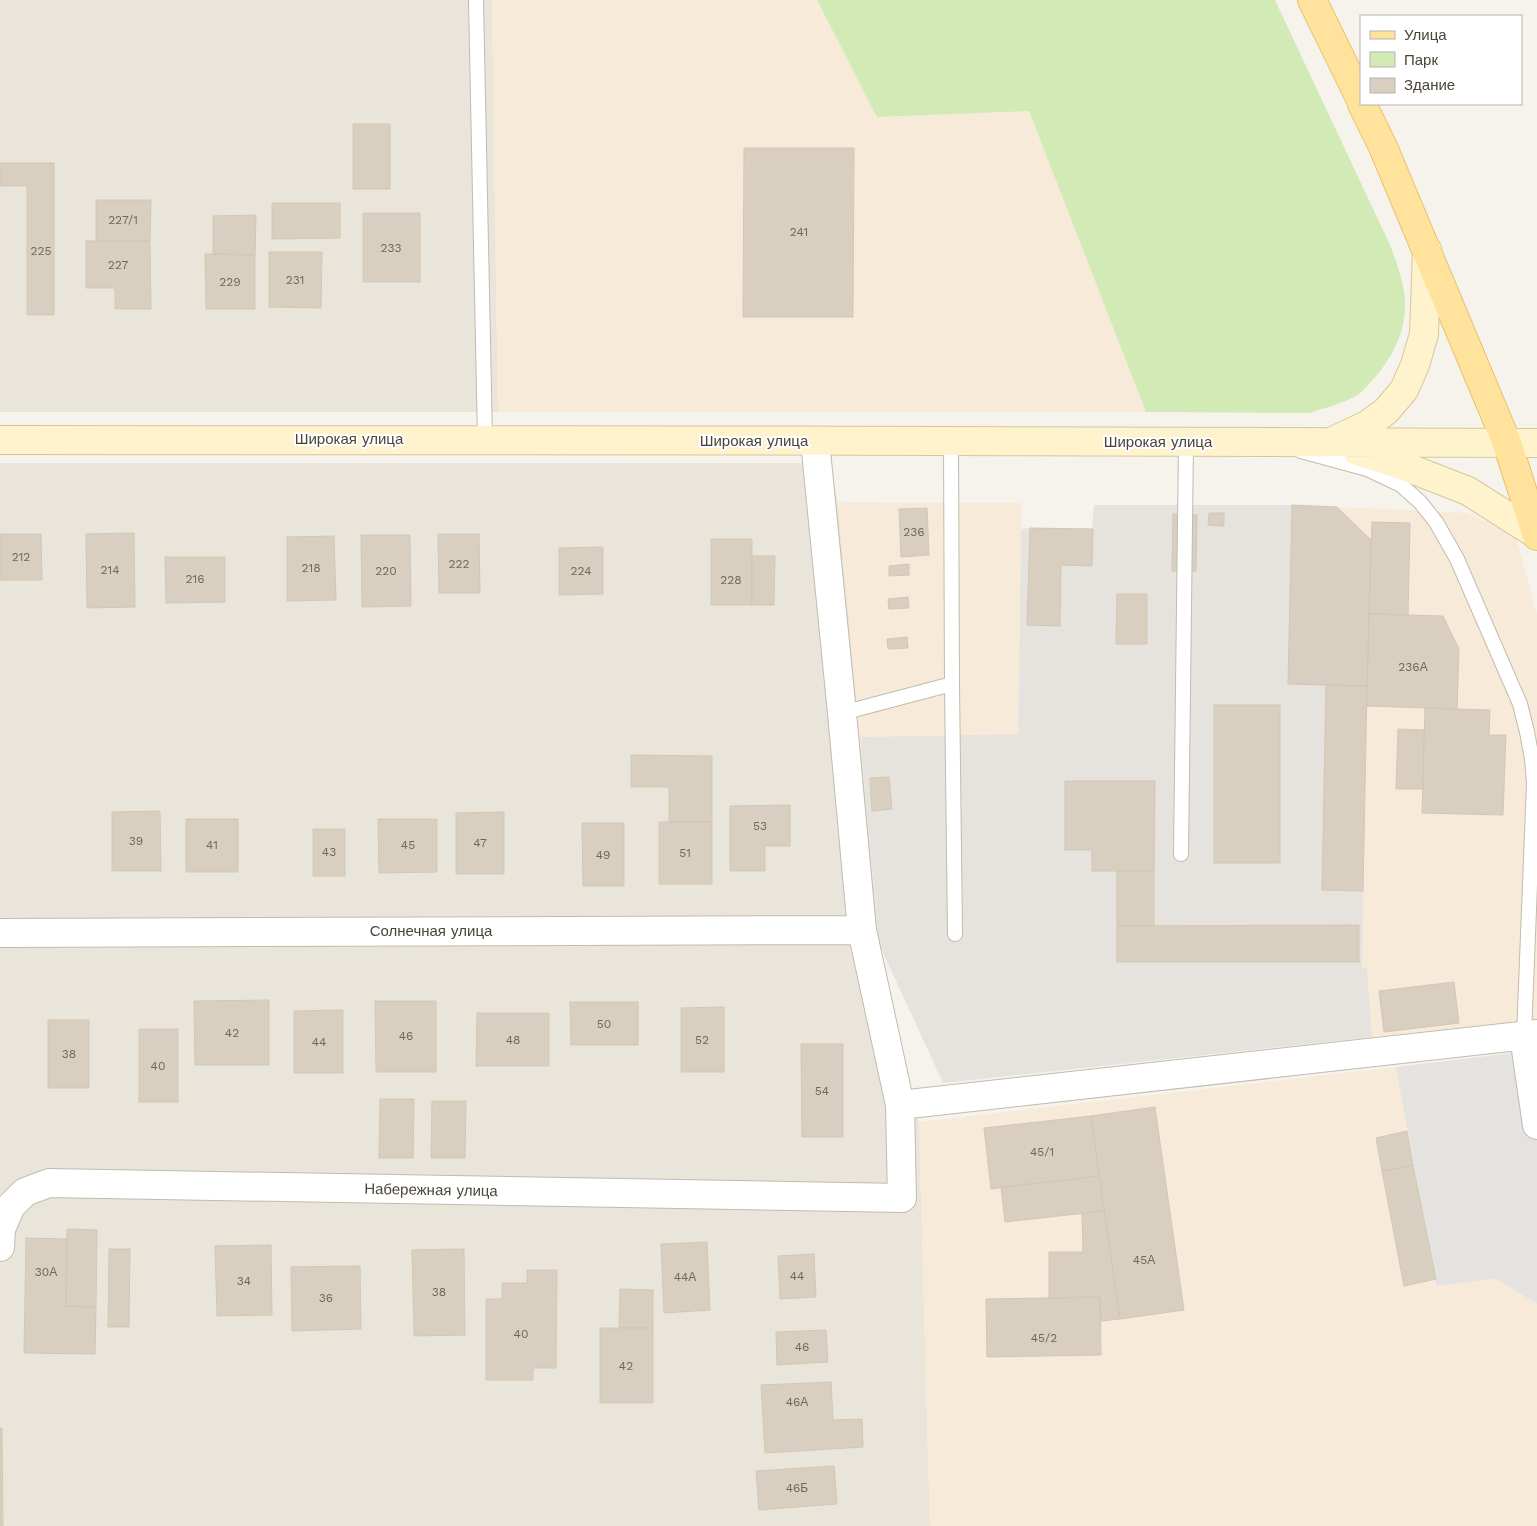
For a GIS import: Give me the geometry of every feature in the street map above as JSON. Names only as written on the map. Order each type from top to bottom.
[{"type":"main road","points":[[1312,0],[1360,98]]},
{"type":"main road","points":[[1363,105],[1384,147],[1507,443],[1537,535]]},
{"type":"street","points":[[1329,443],[1366,425],[1386,411],[1404,390],[1415,365],[1424,334],[1427,250]]},
{"type":"street","name":"Широкая улица","points":[[0,440],[485,439],[1537,443]]},
{"type":"street","points":[[815,441],[862,930],[900,1105],[1530,1035],[1537,1125]]},
{"type":"street","points":[[1329,443],[1404,466],[1468,491],[1537,535]]},
{"type":"street","name":"Солнечная улица","points":[[0,933],[862,930]]},
{"type":"street","name":"Набережная улица","points":[[0,1247],[1,1229],[12,1206],[25,1192],[48,1183],[902,1198],[900,1105]]},
{"type":"lane","points":[[476,0],[485,439]]},
{"type":"lane","points":[[951,441],[955,934]]},
{"type":"lane","points":[[1181,854],[1186,442]]},
{"type":"lane","points":[[1270,442],[1367,469],[1401,485],[1420,502],[1436,522],[1457,558],[1507,672],[1520,704],[1528,732],[1534,783],[1530,1035]]},
{"type":"lane","points":[[842,712],[952,684]]},
{"type":"shaded area","points":[[0,0],[492,0],[498,412],[0,412]]},
{"type":"shaded area","points":[[492,0],[817,0],[877,117],[1029,111],[1146,412],[498,412]]},
{"type":"shaded area","points":[[0,463],[829,463],[838,503],[879,944],[919,1122],[930,1526],[0,1526]]},
{"type":"shaded area","points":[[838,502],[1021,503],[1018,734],[860,737]]},
{"type":"shaded area","points":[[1094,505],[1292,505],[1337,507],[1371,540],[1362,968],[1367,968],[1372,1037],[943,1083],[879,944],[860,737],[1018,734],[1021,529],[1092,529]]},
{"type":"shaded area","points":[[1337,507],[1467,513],[1515,534],[1537,614],[1537,1019],[1372,1037],[1367,969],[1362,968],[1371,540]]},
{"type":"shaded area","points":[[1537,1050],[1537,1304],[1496,1279],[1436,1286],[1396,1067]]},
{"type":"shaded area","points":[[1396,1067],[1436,1286],[1496,1279],[1537,1304],[1537,1526],[930,1526],[919,1122]]},
{"type":"green space","points":[[817,0],[1275,0],[1390,245],[1398,267],[1404,289],[1405,316],[1399,338],[1389,359],[1375,378],[1357,395],[1339,404],[1309,413],[1146,412],[1029,111],[877,117]]},
{"type":"building","points":[[353,124],[390,124],[390,189],[353,189]]},
{"type":"building","points":[[744,148],[854,148],[853,317],[743,317]]},
{"type":"building","points":[[0,163],[54,163],[54,315],[27,315],[27,186],[0,186]]},
{"type":"building","points":[[96,200],[151,200],[150,241],[96,241]]},
{"type":"building","points":[[272,203],[340,203],[340,238],[272,239]]},
{"type":"building","points":[[363,213],[420,213],[420,282],[363,282]]},
{"type":"building","points":[[256,215],[255,255],[213,254],[213,216]]},
{"type":"building","points":[[86,241],[150,241],[151,309],[115,309],[115,288],[86,288]]},
{"type":"building","points":[[269,252],[322,252],[321,308],[269,307]]},
{"type":"building","points":[[205,254],[255,255],[255,309],[206,309]]},
{"type":"building","points":[[1292,505],[1337,507],[1371,540],[1367,686],[1288,684]]},
{"type":"building","points":[[927,508],[929,555],[901,557],[899,509]]},
{"type":"building","points":[[1209,513],[1224,513],[1224,526],[1208,525]]},
{"type":"building","points":[[1173,514],[1197,515],[1196,571],[1172,571]]},
{"type":"building","points":[[1372,522],[1410,523],[1408,615],[1369,614]]},
{"type":"building","points":[[1030,528],[1093,529],[1092,566],[1061,565],[1060,626],[1027,625]]},
{"type":"building","points":[[134,533],[135,607],[87,608],[86,534]]},
{"type":"building","points":[[0,534],[41,534],[42,580],[0,580]]},
{"type":"building","points":[[438,534],[479,534],[480,593],[439,593]]},
{"type":"building","points":[[361,535],[410,535],[411,606],[362,607]]},
{"type":"building","points":[[334,536],[336,600],[287,601],[287,537]]},
{"type":"building","points":[[711,539],[752,539],[752,605],[711,605]]},
{"type":"building","points":[[603,547],[603,594],[559,595],[559,548]]},
{"type":"building","points":[[751,556],[775,556],[774,605],[752,605]]},
{"type":"building","points":[[165,557],[225,557],[225,602],[166,603]]},
{"type":"building","points":[[909,564],[909,575],[889,576],[889,566]]},
{"type":"building","points":[[1117,594],[1147,594],[1147,644],[1116,644]]},
{"type":"building","points":[[908,597],[909,608],[889,609],[888,599]]},
{"type":"building","points":[[1369,614],[1443,616],[1459,649],[1457,709],[1367,706]]},
{"type":"building","points":[[907,637],[908,648],[888,649],[887,639]]},
{"type":"building","points":[[1326,685],[1367,686],[1363,891],[1322,890]]},
{"type":"building","points":[[1214,705],[1280,705],[1280,863],[1214,863]]},
{"type":"building","points":[[1425,708],[1490,710],[1489,735],[1506,735],[1503,815],[1422,813]]},
{"type":"building","points":[[1398,729],[1424,730],[1423,789],[1396,789]]},
{"type":"building","points":[[631,755],[712,756],[712,822],[669,822],[669,787],[631,787]]},
{"type":"building","points":[[889,777],[892,809],[872,811],[870,778]]},
{"type":"building","points":[[1065,781],[1155,781],[1154,871],[1092,871],[1092,850],[1065,850]]},
{"type":"building","points":[[790,805],[790,846],[765,846],[765,871],[730,871],[730,806]]},
{"type":"building","points":[[160,811],[161,871],[112,871],[112,812]]},
{"type":"building","points":[[504,812],[504,874],[456,874],[456,813]]},
{"type":"building","points":[[186,819],[238,819],[238,872],[186,872]]},
{"type":"building","points":[[378,819],[437,819],[437,872],[379,873]]},
{"type":"building","points":[[659,822],[712,822],[712,884],[659,884]]},
{"type":"building","points":[[582,823],[624,823],[624,886],[583,886]]},
{"type":"building","points":[[313,829],[345,829],[345,876],[313,876]]},
{"type":"building","points":[[1117,871],[1154,871],[1154,926],[1117,926]]},
{"type":"building","points":[[1359,925],[1359,962],[1117,962],[1117,926]]},
{"type":"building","points":[[1454,982],[1459,1023],[1384,1032],[1379,991]]},
{"type":"building","points":[[269,1000],[269,1065],[195,1065],[194,1001]]},
{"type":"building","points":[[375,1001],[436,1001],[436,1072],[376,1072]]},
{"type":"building","points":[[570,1002],[638,1002],[638,1045],[571,1045]]},
{"type":"building","points":[[724,1007],[724,1072],[681,1072],[681,1008]]},
{"type":"building","points":[[343,1010],[343,1073],[294,1073],[294,1011]]},
{"type":"building","points":[[477,1013],[549,1013],[549,1066],[476,1066]]},
{"type":"building","points":[[48,1020],[89,1020],[89,1088],[48,1088]]},
{"type":"building","points":[[139,1029],[178,1029],[178,1102],[139,1102]]},
{"type":"building","points":[[801,1044],[843,1044],[843,1137],[802,1137]]},
{"type":"building","points":[[380,1099],[414,1099],[413,1158],[379,1158]]},
{"type":"building","points":[[432,1101],[466,1101],[465,1158],[431,1158]]},
{"type":"building","points":[[1155,1107],[1184,1310],[1120,1319],[1091,1116]]},
{"type":"building","points":[[1091,1116],[1099,1176],[991,1189],[984,1128]]},
{"type":"building","points":[[1407,1131],[1413,1165],[1382,1171],[1376,1138]]},
{"type":"building","points":[[1413,1165],[1436,1279],[1404,1286],[1382,1171]]},
{"type":"building","points":[[1099,1176],[1104,1211],[1005,1222],[1001,1187]]},
{"type":"building","points":[[1104,1211],[1120,1319],[1101,1321],[1100,1297],[1049,1298],[1049,1252],[1083,1252],[1082,1213]]},
{"type":"building","points":[[67,1229],[97,1230],[96,1307],[66,1306]]},
{"type":"building","points":[[26,1238],[67,1239],[66,1306],[96,1307],[95,1354],[24,1353]]},
{"type":"building","points":[[707,1242],[710,1310],[664,1313],[661,1244]]},
{"type":"building","points":[[271,1245],[272,1315],[217,1316],[215,1246]]},
{"type":"building","points":[[109,1249],[130,1249],[129,1327],[108,1327]]},
{"type":"building","points":[[464,1249],[465,1335],[414,1336],[412,1250]]},
{"type":"building","points":[[814,1254],[816,1297],[780,1299],[778,1256]]},
{"type":"building","points":[[360,1266],[361,1329],[292,1331],[291,1267]]},
{"type":"building","points":[[527,1270],[557,1270],[556,1368],[533,1368],[533,1380],[486,1380],[486,1299],[502,1299],[502,1283],[527,1283]]},
{"type":"building","points":[[620,1289],[653,1290],[653,1328],[619,1328]]},
{"type":"building","points":[[1100,1297],[1101,1355],[987,1357],[986,1299]]},
{"type":"building","points":[[600,1328],[653,1328],[653,1403],[600,1403]]},
{"type":"building","points":[[826,1330],[828,1362],[777,1365],[776,1332]]},
{"type":"building","points":[[831,1382],[833,1420],[862,1419],[863,1447],[765,1453],[761,1385]]},
{"type":"building","points":[[0,1428],[2,1428],[3,1526],[0,1526]]},
{"type":"building","points":[[834,1466],[837,1504],[759,1510],[756,1471]]}]
